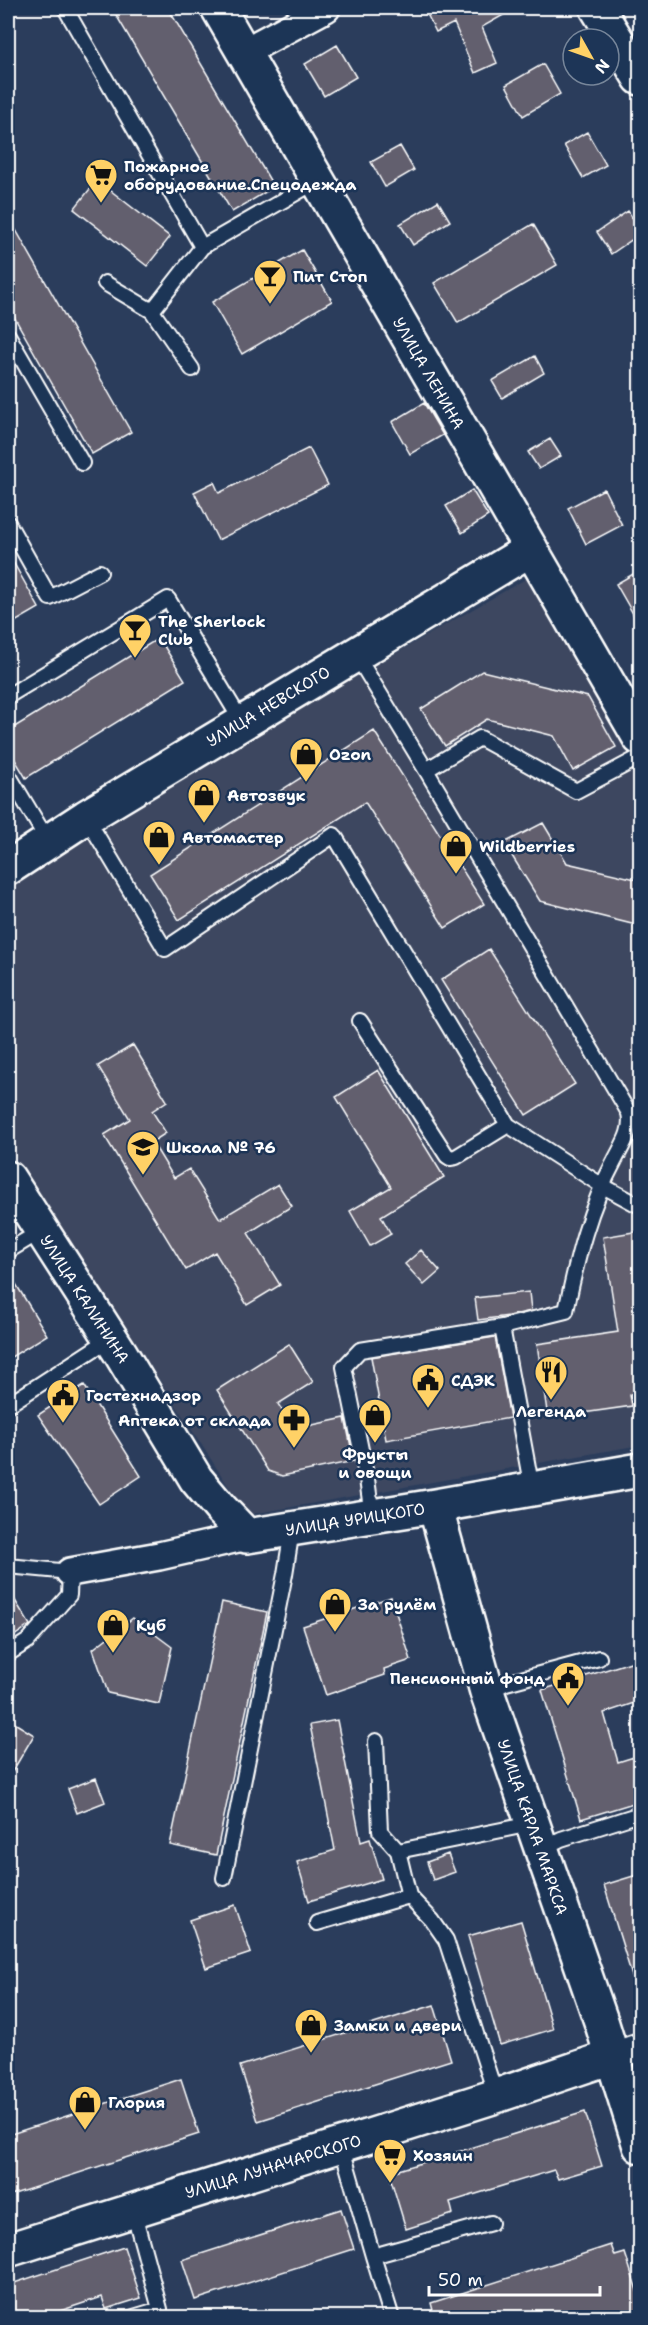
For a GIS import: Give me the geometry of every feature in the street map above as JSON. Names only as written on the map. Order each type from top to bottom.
[{"type":"street","name":"УЛИЦА ЛЕНИНА","points":[[218,8],[640,738]]},
{"type":"street","points":[[244,52],[326,8]]},
{"type":"street","points":[[597,8],[640,78]]},
{"type":"street","name":"УЛИЦА НЕВСКОГО","points":[[8,868],[86,817],[531,549]]},
{"type":"street","name":"УЛИЦА КАЛИНИНА","points":[[8,1178],[28,1217],[111,1338],[196,1479],[220,1509],[247,1536]]},
{"type":"street","name":"УЛИЦА УРИЦКОГО","points":[[70,1572],[159,1556],[247,1536],[640,1470]]},
{"type":"street","name":"УЛИЦА КАРЛА МАРКСА","points":[[435,1506],[487,1692],[536,1836],[626,2052],[640,2146]]},
{"type":"street","name":"УЛИЦА ЛУНАЧАРСКОГО","points":[[8,2250],[496,2096],[626,2052]]},
{"type":"lane","points":[[65,8],[202,247]]},
{"type":"lane","points":[[152,311],[202,247],[317,181]]},
{"type":"lane","points":[[105,283],[152,311],[192,369]]},
{"type":"lane","points":[[8,335],[82,463]]},
{"type":"lane","points":[[8,523],[50,598],[100,572]]},
{"type":"lane","points":[[8,696],[168,599],[242,722]]},
{"type":"lane","points":[[355,653],[629,1113],[631,1122],[629,1134],[601,1185],[585,1229],[566,1311],[502,1327],[360,1350],[344,1367],[367,1479],[372,1516]]},
{"type":"lane","points":[[426,771],[480,738],[576,791],[640,757]]},
{"type":"lane","points":[[8,774],[48,841]]},
{"type":"lane","points":[[86,817],[165,949],[334,835],[508,1125],[601,1185],[640,1206]]},
{"type":"lane","points":[[360,1021],[447,1156],[456,1157],[508,1125]]},
{"type":"lane","points":[[8,1251],[28,1217]]},
{"type":"lane","points":[[502,1327],[532,1489]]},
{"type":"lane","points":[[8,1405],[111,1338]]},
{"type":"lane","points":[[224,1878],[283,1586],[292,1529]]},
{"type":"lane","points":[[8,1566],[70,1572],[69,1595],[28,1641],[8,1654]]},
{"type":"lane","points":[[487,1692],[506,1683],[599,1658]]},
{"type":"lane","points":[[376,1741],[380,1831],[398,1851],[409,1896],[432,1920],[446,1940],[496,2096]]},
{"type":"lane","points":[[398,1851],[536,1836],[561,1839],[640,1814]]},
{"type":"lane","points":[[317,1923],[409,1896]]},
{"type":"lane","points":[[341,2145],[392,2318]]},
{"type":"lane","points":[[130,2318],[159,2309],[133,2210]]},
{"type":"lane","points":[[373,2256],[491,2223]]},
{"type":"shaded area","points":[[531,576],[640,773],[640,1445],[247,1515],[8,1146],[8,887],[224,751]]},
{"type":"building","points":[[112,8],[168,8],[274,187],[232,212]]},
{"type":"building","points":[[424,8],[516,8],[482,27],[497,63],[475,73],[454,23],[436,32]]},
{"type":"building","points":[[337,45],[356,77],[324,96],[305,64]]},
{"type":"building","points":[[543,64],[560,94],[523,116],[506,85]]},
{"type":"building","points":[[587,132],[606,165],[583,178],[564,145]]},
{"type":"building","points":[[400,146],[414,170],[385,187],[371,162]]},
{"type":"building","points":[[97,180],[170,237],[147,266],[74,209]]},
{"type":"building","points":[[438,201],[450,221],[413,245],[400,224]]},
{"type":"building","points":[[628,211],[640,230],[640,234],[611,254],[597,232]]},
{"type":"building","points":[[8,216],[131,432],[92,454],[8,306]]},
{"type":"building","points":[[533,224],[557,265],[458,323],[434,283]]},
{"type":"building","points":[[302,250],[332,301],[242,354],[212,302]]},
{"type":"building","points":[[535,356],[544,373],[502,398],[492,381]]},
{"type":"building","points":[[424,403],[443,435],[410,454],[392,422]]},
{"type":"building","points":[[550,439],[561,456],[539,469],[528,452]]},
{"type":"building","points":[[309,448],[328,485],[218,540],[194,492],[214,482],[219,493]]},
{"type":"building","points":[[604,489],[622,525],[586,544],[568,508]]},
{"type":"building","points":[[472,490],[488,516],[462,533],[446,506]]},
{"type":"building","points":[[8,553],[39,608],[8,626]]},
{"type":"building","points":[[640,570],[640,626],[616,584]]},
{"type":"building","points":[[159,638],[185,680],[26,778],[8,748],[8,731]]},
{"type":"building","points":[[482,671],[588,697],[616,747],[573,771],[554,736],[487,719],[445,746],[421,709]]},
{"type":"building","points":[[374,731],[484,904],[445,928],[365,802],[179,920],[150,874]]},
{"type":"building","points":[[543,823],[567,863],[640,880],[640,926],[540,901],[504,843]]},
{"type":"building","points":[[489,949],[575,1084],[526,1115],[441,980]]},
{"type":"building","points":[[133,1045],[167,1101],[152,1111],[166,1133],[152,1142],[174,1178],[189,1169],[220,1219],[278,1184],[292,1206],[248,1233],[280,1285],[247,1305],[215,1252],[186,1270],[104,1135],[130,1119],[98,1066]]},
{"type":"building","points":[[378,1070],[444,1177],[381,1216],[391,1234],[370,1246],[350,1211],[391,1187],[336,1097]]},
{"type":"building","points":[[640,1231],[640,1393],[630,1395],[632,1406],[548,1418],[537,1344],[618,1332],[603,1237]]},
{"type":"building","points":[[421,1250],[440,1271],[424,1285],[405,1264]]},
{"type":"building","points":[[8,1271],[47,1335],[8,1359]]},
{"type":"building","points":[[529,1292],[531,1311],[478,1320],[475,1298]]},
{"type":"building","points":[[495,1337],[510,1418],[386,1440],[371,1357]]},
{"type":"building","points":[[289,1344],[313,1382],[278,1404],[294,1429],[345,1418],[354,1461],[282,1476],[268,1471],[217,1390]]},
{"type":"building","points":[[84,1385],[141,1476],[99,1504],[38,1415]]},
{"type":"building","points":[[8,1589],[30,1625],[8,1640]]},
{"type":"building","points":[[391,1597],[411,1660],[384,1669],[385,1675],[326,1695],[303,1626]]},
{"type":"building","points":[[222,1602],[267,1612],[216,1855],[170,1845]]},
{"type":"building","points":[[133,1618],[172,1647],[159,1704],[108,1693],[93,1649]]},
{"type":"building","points":[[637,1660],[640,1673],[640,1701],[604,1713],[618,1762],[640,1755],[640,1801],[581,1819],[542,1690]]},
{"type":"building","points":[[8,1719],[34,1735],[8,1779]]},
{"type":"building","points":[[337,1720],[361,1842],[370,1839],[382,1879],[309,1901],[297,1862],[335,1850],[310,1725]]},
{"type":"building","points":[[96,1778],[105,1802],[77,1813],[68,1789]]},
{"type":"building","points":[[448,1854],[455,1872],[433,1880],[427,1862]]},
{"type":"building","points":[[640,1874],[640,1988],[636,1989],[604,1885]]},
{"type":"building","points":[[235,1905],[251,1953],[206,1968],[190,1920]]},
{"type":"building","points":[[521,1921],[553,2029],[500,2045],[468,1936]]},
{"type":"building","points":[[434,2005],[451,2060],[258,2121],[240,2066]]},
{"type":"building","points":[[181,2079],[199,2134],[8,2196],[8,2135]]},
{"type":"building","points":[[585,2112],[602,2166],[558,2179],[554,2170],[450,2202],[453,2214],[406,2229],[389,2173]]},
{"type":"building","points":[[341,2209],[354,2249],[195,2300],[182,2260]]},
{"type":"building","points":[[611,2245],[615,2256],[625,2253],[640,2300],[640,2318],[615,2318],[613,2312],[597,2318],[435,2318],[431,2303]]},
{"type":"building","points":[[124,2247],[141,2298],[106,2309],[102,2297],[39,2318],[8,2318],[8,2285]]},
{"type":"place","name":"Пожарное оборудование.Спецодежда","points":[[101,204]]},
{"type":"place","name":"Пит Стоп","points":[[270,305]]},
{"type":"place","name":"The Sherlock Club","points":[[135,659]]},
{"type":"place","name":"Ozon","points":[[306,783]]},
{"type":"place","name":"Автозвук","points":[[204,824]]},
{"type":"place","name":"Автомастер","points":[[159,866]]},
{"type":"place","name":"Wildberries","points":[[456,875]]},
{"type":"place","name":"Школа № 76","points":[[143,1176]]},
{"type":"place","name":"Легенда","points":[[551,1401]]},
{"type":"place","name":"СДЭК","points":[[428,1409]]},
{"type":"place","name":"Гостехнадзор","points":[[63,1424]]},
{"type":"place","name":"Фрукты и овощи","points":[[375,1444]]},
{"type":"place","name":"Аптека от склада","points":[[294,1449]]},
{"type":"place","name":"За рулём","points":[[335,1633]]},
{"type":"place","name":"Куб","points":[[113,1654]]},
{"type":"place","name":"Пенсионный фонд","points":[[568,1707]]},
{"type":"place","name":"Замки и двери","points":[[311,2054]]},
{"type":"place","name":"Глория","points":[[85,2131]]},
{"type":"place","name":"Хозяин","points":[[390,2184]]}]
